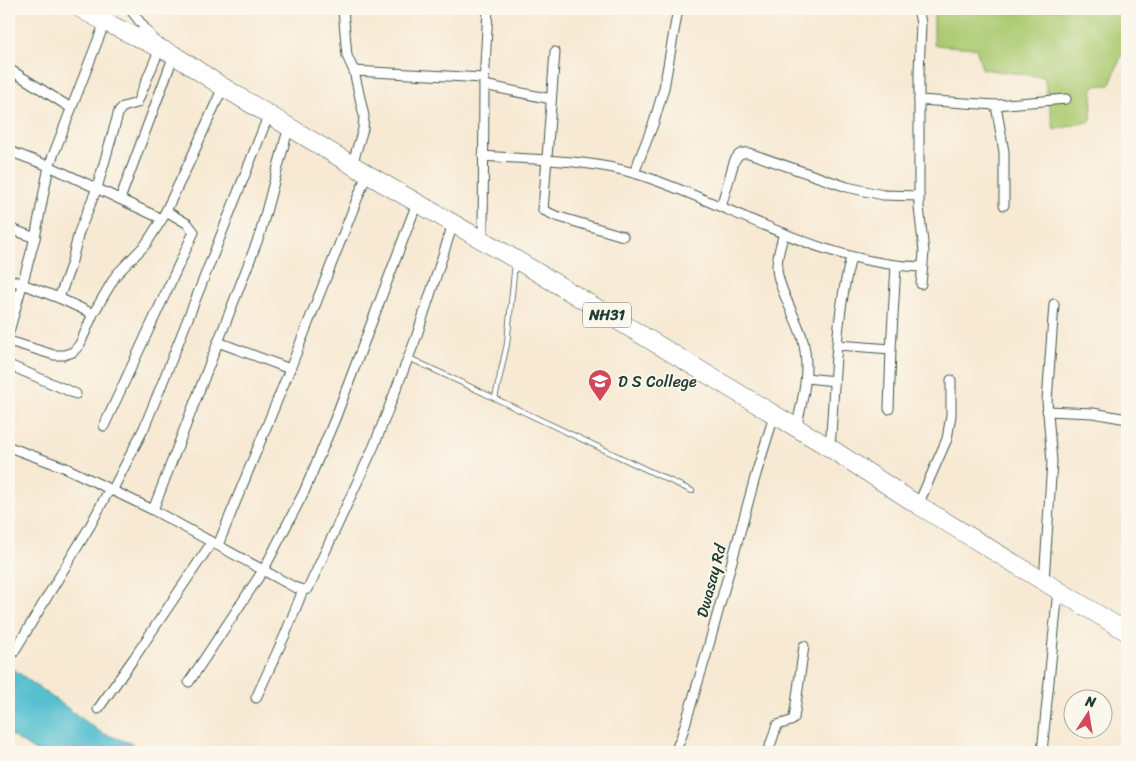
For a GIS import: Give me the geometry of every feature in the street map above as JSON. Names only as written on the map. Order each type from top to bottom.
[{"type":"highway","name":"NH31","points":[[81,9],[167,52],[360,170],[830,448],[1127,632]]},
{"type":"street","points":[[130,9],[167,52]]},
{"type":"street","points":[[98,709],[215,544],[290,369],[360,170],[364,116],[354,71],[347,56],[343,9]]},
{"type":"street","points":[[483,242],[484,81],[488,9]]},
{"type":"street","points":[[634,173],[654,122],[664,88],[678,9]]},
{"type":"street","points":[[918,9],[921,23],[919,196],[924,249],[921,284]]},
{"type":"street","points":[[9,332],[35,238],[49,166],[105,22]]},
{"type":"street","points":[[59,298],[71,265],[79,232],[97,188],[119,111],[123,107],[137,103],[167,52]]},
{"type":"street","points":[[120,199],[167,52]]},
{"type":"street","points":[[555,52],[543,210],[556,216],[623,236]]},
{"type":"street","points":[[9,70],[70,108]]},
{"type":"street","points":[[354,71],[484,81],[551,99]]},
{"type":"street","points":[[9,341],[54,355],[64,355],[73,352],[80,344],[93,314],[116,275],[146,244],[164,215],[190,163],[223,87]]},
{"type":"street","points":[[919,100],[996,104],[1066,99]]},
{"type":"street","points":[[996,104],[1004,152],[1004,205]]},
{"type":"street","points":[[9,660],[90,526],[144,428],[269,114]]},
{"type":"street","points":[[153,510],[260,234],[289,126]]},
{"type":"street","points":[[9,151],[49,166],[120,199],[188,224],[194,232],[104,426]]},
{"type":"street","points":[[721,207],[734,162],[742,152],[847,187],[883,194],[919,196]]},
{"type":"street","points":[[483,156],[586,164],[634,173],[679,188],[784,233],[851,257],[896,266],[923,267]]},
{"type":"street","points":[[189,682],[264,569],[304,492],[324,446],[417,203]]},
{"type":"street","points":[[9,447],[66,468],[153,510],[294,587],[303,590],[308,589],[311,587],[374,446],[409,358],[452,224]]},
{"type":"street","points":[[9,228],[35,238]]},
{"type":"street","points":[[784,233],[777,268],[780,282],[802,337],[806,365],[806,378],[796,429]]},
{"type":"street","points":[[830,448],[842,299],[851,257]]},
{"type":"street","points":[[889,409],[896,266]]},
{"type":"street","points":[[9,279],[59,298],[93,314]]},
{"type":"street","points":[[1042,752],[1051,585],[1052,462],[1047,411],[1054,304]]},
{"type":"street","points":[[218,342],[290,369]]},
{"type":"street","points":[[838,344],[891,349]]},
{"type":"street","points":[[9,365],[76,394]]},
{"type":"street","points":[[806,378],[835,381]]},
{"type":"street","points":[[918,504],[948,434],[951,415],[951,380]]},
{"type":"street","points":[[1047,411],[1094,413],[1127,419]]},
{"type":"street","name":"Dwasay Rd","points":[[675,752],[700,677],[774,416]]},
{"type":"street","points":[[256,698],[303,590]]},
{"type":"street","points":[[768,752],[776,724],[791,721],[794,718],[804,646]]},
{"type":"lane","points":[[495,398],[507,338],[515,260]]},
{"type":"lane","points":[[409,358],[692,491]]},
{"type":"green space","points":[[930,9],[1127,9],[1127,41],[1110,85],[1093,86],[1091,121],[1054,130],[1044,77],[982,69],[976,48],[934,45],[934,14]]},
{"type":"water","points":[[9,666],[102,733],[133,744],[140,752],[37,752],[9,734]]},
{"type":"place","name":"D S College","points":[[600,402]]}]
